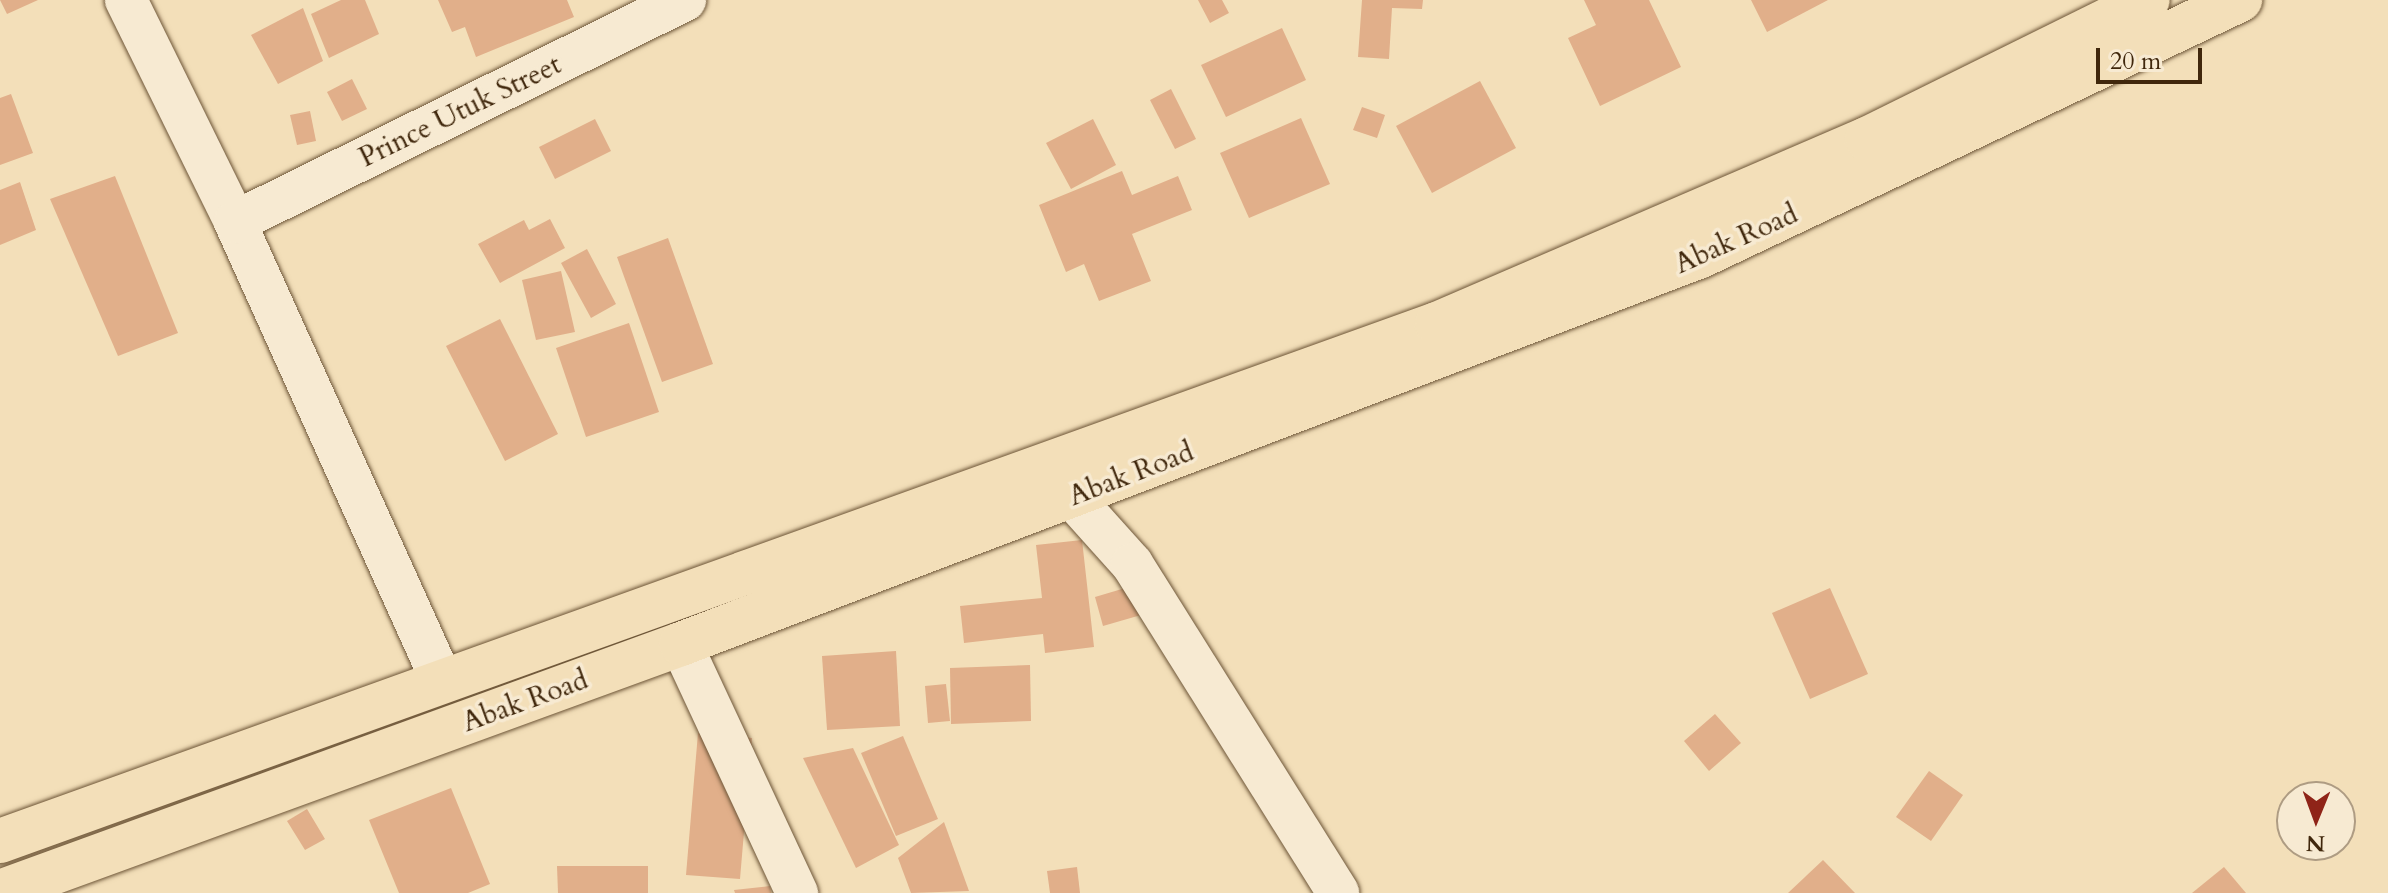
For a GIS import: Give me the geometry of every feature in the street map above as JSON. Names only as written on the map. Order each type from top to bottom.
[{"type":"highway","name":"Abak Road","points":[[0,841],[1502,298],[1867,139],[2148,0]]},
{"type":"highway","name":"Abak Road","points":[[0,892],[681,644],[1701,256],[2240,0]]},
{"type":"street","points":[[126,0],[235,222],[442,681]]},
{"type":"street","name":"Prince Utuk Street","points":[[235,222],[685,0]]},
{"type":"street","points":[[1071,496],[1132,564],[1338,893]]},
{"type":"street","points":[[681,644],[797,893]]},
{"type":"building","points":[[0,0],[38,0],[7,14]]},
{"type":"building","points":[[341,0],[365,0],[379,34],[329,58],[311,14]]},
{"type":"building","points":[[438,0],[567,0],[574,17],[476,57],[465,27],[452,32]]},
{"type":"building","points":[[1198,0],[1222,0],[1229,13],[1210,23]]},
{"type":"building","points":[[1362,0],[1423,0],[1422,9],[1392,8],[1389,59],[1358,57]]},
{"type":"building","points":[[1584,0],[1649,0],[1681,67],[1600,106],[1568,38],[1596,25]]},
{"type":"building","points":[[1751,0],[1828,0],[1767,32]]},
{"type":"building","points":[[303,8],[323,61],[278,84],[251,35]]},
{"type":"building","points":[[1282,28],[1306,80],[1226,117],[1201,65]]},
{"type":"building","points":[[352,79],[367,109],[342,121],[327,92]]},
{"type":"building","points":[[1480,81],[1516,148],[1432,193],[1396,126]]},
{"type":"building","points":[[1171,89],[1196,139],[1175,149],[1150,100]]},
{"type":"building","points":[[11,94],[33,153],[0,165],[0,98]]},
{"type":"building","points":[[1362,107],[1385,115],[1377,138],[1353,130]]},
{"type":"building","points":[[310,111],[316,141],[297,145],[290,115]]},
{"type":"building","points":[[1301,118],[1330,184],[1249,218],[1220,153]]},
{"type":"building","points":[[595,119],[611,151],[555,179],[539,147]]},
{"type":"building","points":[[1093,119],[1116,165],[1071,189],[1046,143]]},
{"type":"building","points":[[1122,171],[1132,195],[1178,176],[1192,210],[1132,234],[1151,281],[1099,301],[1084,264],[1066,272],[1039,205]]},
{"type":"building","points":[[115,176],[178,333],[118,356],[50,199]]},
{"type":"building","points":[[20,182],[36,230],[0,245],[0,190]]},
{"type":"building","points":[[550,219],[565,248],[500,283],[478,244],[524,220],[529,230]]},
{"type":"building","points":[[668,238],[713,364],[662,382],[617,257]]},
{"type":"building","points":[[587,249],[616,304],[591,318],[561,263]]},
{"type":"building","points":[[561,271],[575,332],[536,340],[522,280]]},
{"type":"building","points":[[500,319],[558,434],[505,461],[446,346]]},
{"type":"building","points":[[629,323],[659,412],[586,437],[556,348]]},
{"type":"building","points":[[1082,540],[1094,647],[1045,653],[1043,634],[964,643],[960,606],[1042,598],[1036,545]]},
{"type":"building","points":[[1132,586],[1141,615],[1103,626],[1095,597]]},
{"type":"building","points":[[1830,588],[1868,674],[1810,699],[1772,613]]},
{"type":"building","points":[[896,651],[900,726],[827,730],[822,656]]},
{"type":"building","points":[[1030,665],[1031,721],[951,724],[950,668]]},
{"type":"building","points":[[946,684],[950,721],[928,723],[925,686]]},
{"type":"building","points":[[1715,714],[1741,743],[1709,771],[1684,741]]},
{"type":"building","points":[[698,733],[752,738],[740,879],[686,875]]},
{"type":"building","points":[[903,736],[938,819],[896,836],[861,753]]},
{"type":"building","points":[[853,748],[899,845],[856,868],[803,758]]},
{"type":"building","points":[[1929,771],[1963,795],[1931,841],[1896,817]]},
{"type":"building","points":[[451,788],[490,884],[468,893],[399,893],[369,820]]},
{"type":"building","points":[[307,809],[325,839],[305,850],[287,821]]},
{"type":"building","points":[[944,822],[969,891],[911,893],[898,858]]},
{"type":"building","points":[[1823,860],[1855,893],[1788,893]]},
{"type":"building","points":[[557,866],[648,866],[648,893],[558,893]]},
{"type":"building","points":[[1077,867],[1080,893],[1050,893],[1047,871]]},
{"type":"building","points":[[2224,867],[2246,893],[2192,893]]},
{"type":"building","points":[[770,886],[771,893],[735,893],[734,890]]}]
